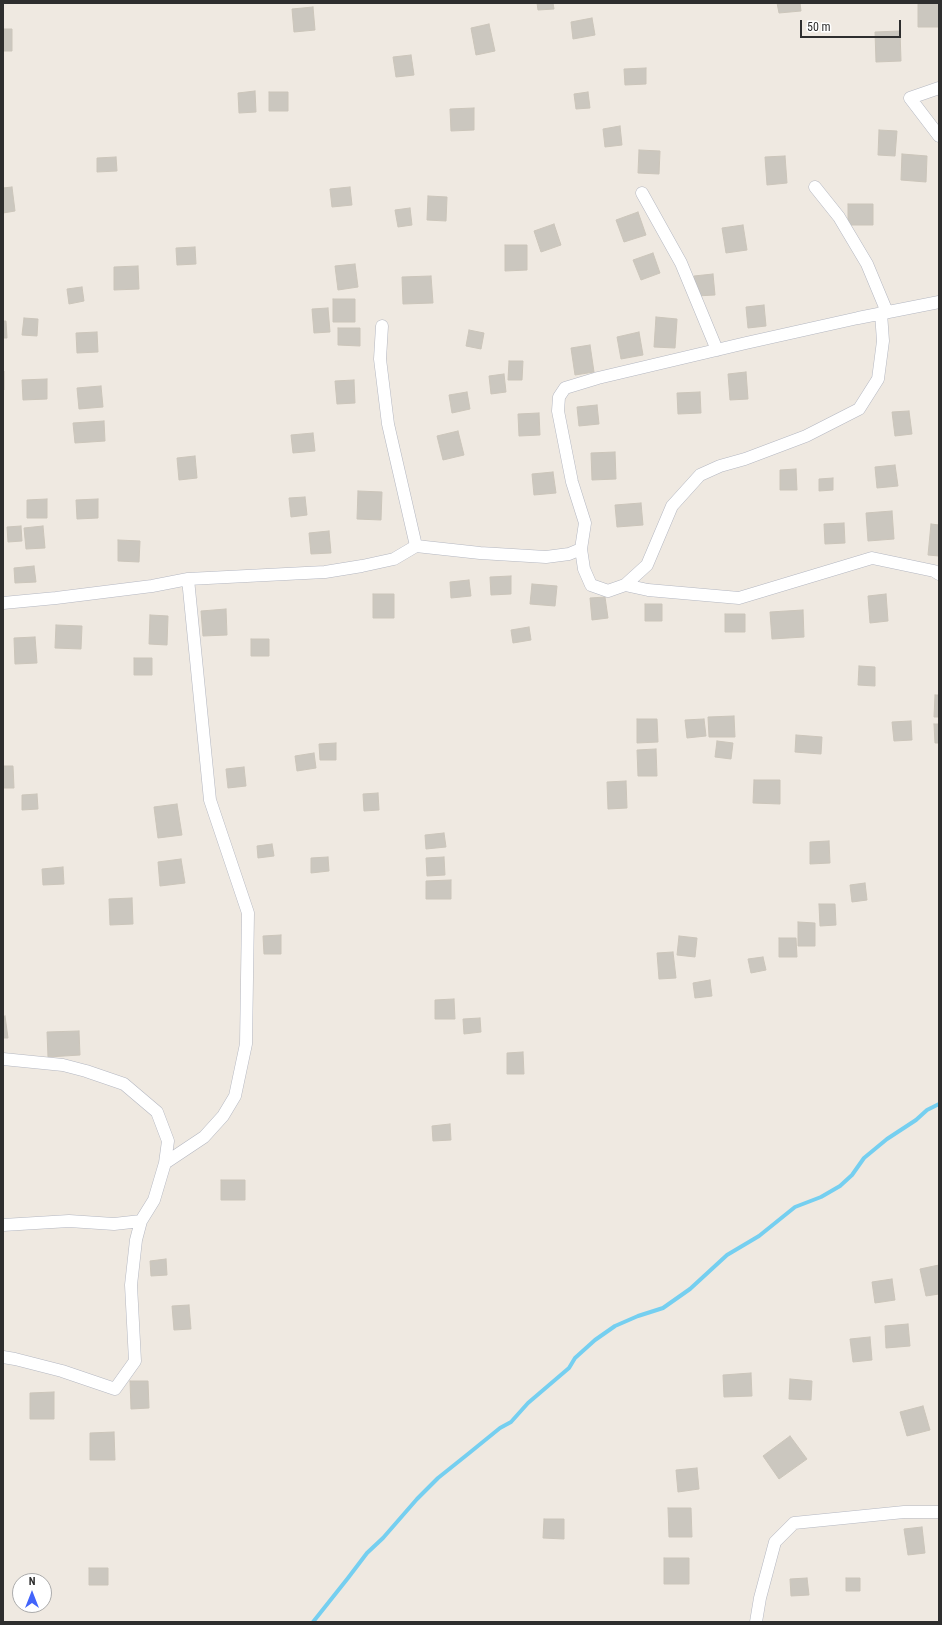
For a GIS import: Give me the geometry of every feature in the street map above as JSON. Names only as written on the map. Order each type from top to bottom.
[{"type":"street","points":[[939,88],[910,98],[939,136]]},
{"type":"street","points":[[815,187],[839,217],[867,264],[884,312],[883,341],[878,379],[859,409],[806,436],[745,459],[720,466],[700,476],[672,506],[646,565],[625,585],[608,591],[591,585],[584,569],[581,549],[585,523],[572,482],[558,411],[559,397],[565,388],[598,378],[717,350],[884,312],[939,302]]},
{"type":"street","points":[[642,193],[681,263],[717,350]]},
{"type":"street","points":[[382,326],[380,359],[388,424],[416,546]]},
{"type":"street","points":[[3,603],[152,586],[188,578],[324,572],[394,559],[416,546],[480,553],[546,557],[569,554],[581,549]]},
{"type":"street","points":[[625,585],[648,590],[739,598],[872,558],[934,571],[939,574]]},
{"type":"street","points":[[165,1163],[204,1137],[223,1116],[235,1096],[246,1044],[248,913],[210,800],[188,578]]},
{"type":"street","points":[[3,1059],[63,1065],[124,1084],[157,1112],[168,1141],[165,1163],[154,1200],[140,1221],[136,1240],[130,1285],[135,1361],[115,1389],[62,1371],[3,1357]]},
{"type":"street","points":[[3,1225],[69,1221],[114,1224],[140,1221]]},
{"type":"street","points":[[756,1622],[760,1598],[776,1542],[794,1523],[904,1512],[939,1512]]},
{"type":"building","points":[[537,3],[553,3],[554,9],[538,10]]},
{"type":"building","points":[[777,3],[800,3],[801,11],[779,13]]},
{"type":"building","points":[[918,3],[939,3],[939,27],[918,27]]},
{"type":"building","points":[[313,7],[315,30],[294,32],[292,9]]},
{"type":"building","points":[[592,18],[595,35],[573,39],[571,22]]},
{"type":"building","points":[[489,24],[495,51],[476,55],[471,28]]},
{"type":"building","points":[[3,29],[12,29],[12,51],[3,51]]},
{"type":"building","points":[[900,31],[901,61],[876,62],[875,32]]},
{"type":"building","points":[[411,55],[414,75],[396,77],[393,57]]},
{"type":"building","points":[[646,68],[646,84],[625,85],[624,69]]},
{"type":"building","points":[[255,91],[256,112],[239,113],[238,93]]},
{"type":"building","points":[[269,92],[288,92],[288,111],[269,111]]},
{"type":"building","points":[[588,92],[590,108],[576,109],[574,94]]},
{"type":"building","points":[[474,108],[474,130],[451,131],[450,109]]},
{"type":"building","points":[[620,126],[622,145],[605,147],[603,129]]},
{"type":"building","points":[[879,130],[897,131],[895,156],[878,155]]},
{"type":"building","points":[[639,150],[660,151],[659,174],[638,173]]},
{"type":"building","points":[[902,154],[927,156],[926,182],[901,180]]},
{"type":"building","points":[[785,156],[787,183],[767,185],[765,157]]},
{"type":"building","points":[[116,157],[117,171],[97,172],[97,158]]},
{"type":"building","points":[[12,187],[15,211],[3,213],[3,188]]},
{"type":"building","points":[[350,187],[352,205],[332,207],[330,189]]},
{"type":"building","points":[[428,196],[447,197],[446,221],[427,220]]},
{"type":"building","points":[[848,204],[873,204],[873,225],[848,225]]},
{"type":"building","points":[[410,208],[412,225],[398,227],[395,210]]},
{"type":"building","points":[[638,212],[646,235],[624,242],[616,220]]},
{"type":"building","points":[[554,224],[561,245],[541,252],[534,231]]},
{"type":"building","points":[[743,225],[747,250],[726,253],[722,228]]},
{"type":"building","points":[[505,245],[527,245],[527,270],[505,271]]},
{"type":"building","points":[[195,247],[196,264],[177,265],[176,248]]},
{"type":"building","points":[[653,253],[660,273],[641,280],[633,260]]},
{"type":"building","points":[[355,264],[358,287],[338,290],[335,266]]},
{"type":"building","points":[[138,266],[139,289],[114,290],[114,267]]},
{"type":"building","points":[[713,274],[715,295],[696,296],[694,276]]},
{"type":"building","points":[[431,276],[433,303],[403,304],[402,277]]},
{"type":"building","points":[[82,287],[84,301],[69,304],[67,289]]},
{"type":"building","points":[[333,299],[355,299],[355,322],[333,322]]},
{"type":"building","points":[[764,305],[766,326],[748,328],[746,307]]},
{"type":"building","points":[[328,308],[330,332],[314,333],[312,309]]},
{"type":"building","points":[[656,317],[677,319],[675,348],[654,347]]},
{"type":"building","points":[[24,318],[38,319],[37,336],[22,335]]},
{"type":"building","points":[[3,321],[6,321],[7,338],[3,338]]},
{"type":"building","points":[[338,328],[360,328],[360,346],[338,345]]},
{"type":"building","points":[[469,330],[484,333],[481,349],[466,346]]},
{"type":"building","points":[[97,332],[98,352],[77,353],[76,333]]},
{"type":"building","points":[[639,332],[643,355],[621,359],[617,337]]},
{"type":"building","points":[[590,345],[594,372],[575,375],[571,348]]},
{"type":"building","points":[[509,361],[523,361],[522,380],[508,380]]},
{"type":"building","points":[[4,371],[4,390],[3,390]]},
{"type":"building","points":[[746,372],[748,399],[730,400],[728,374]]},
{"type":"building","points":[[504,374],[506,392],[491,394],[489,376]]},
{"type":"building","points":[[47,379],[47,399],[23,400],[22,380]]},
{"type":"building","points":[[354,380],[355,403],[337,404],[335,381]]},
{"type":"building","points":[[101,386],[103,407],[79,409],[77,388]]},
{"type":"building","points":[[467,392],[470,409],[452,413],[449,395]]},
{"type":"building","points":[[700,392],[701,413],[678,414],[677,393]]},
{"type":"building","points":[[597,405],[599,424],[579,426],[577,407]]},
{"type":"building","points":[[909,411],[912,434],[895,436],[892,412]]},
{"type":"building","points":[[539,413],[540,435],[519,436],[518,414]]},
{"type":"building","points":[[104,421],[105,441],[75,443],[73,423]]},
{"type":"building","points":[[458,431],[464,455],[443,460],[437,436]]},
{"type":"building","points":[[313,433],[315,451],[293,453],[291,435]]},
{"type":"building","points":[[615,452],[616,479],[592,480],[591,453]]},
{"type":"building","points":[[195,456],[197,478],[179,480],[177,458]]},
{"type":"building","points":[[895,465],[898,486],[877,488],[875,467]]},
{"type":"building","points":[[796,469],[797,490],[780,490],[780,470]]},
{"type":"building","points":[[553,472],[556,493],[534,495],[532,474]]},
{"type":"building","points":[[833,478],[833,490],[819,491],[819,479]]},
{"type":"building","points":[[358,491],[382,492],[381,520],[357,519]]},
{"type":"building","points":[[305,497],[307,515],[291,517],[289,498]]},
{"type":"building","points":[[47,499],[47,518],[27,518],[27,500]]},
{"type":"building","points":[[98,499],[98,518],[77,519],[76,500]]},
{"type":"building","points":[[641,503],[643,525],[617,527],[615,505]]},
{"type":"building","points":[[892,511],[894,539],[868,541],[866,513]]},
{"type":"building","points":[[844,523],[845,543],[825,544],[824,524]]},
{"type":"building","points":[[931,524],[939,525],[939,556],[928,555]]},
{"type":"building","points":[[21,526],[22,541],[8,542],[7,527]]},
{"type":"building","points":[[43,526],[45,548],[26,549],[24,528]]},
{"type":"building","points":[[329,531],[331,553],[311,554],[309,533]]},
{"type":"building","points":[[118,540],[140,541],[139,562],[118,561]]},
{"type":"building","points":[[34,566],[36,582],[15,583],[14,568]]},
{"type":"building","points":[[511,576],[511,594],[491,595],[490,577]]},
{"type":"building","points":[[469,580],[471,596],[451,598],[450,582]]},
{"type":"building","points":[[532,584],[557,586],[555,606],[530,604]]},
{"type":"building","points":[[373,594],[394,594],[394,618],[373,618]]},
{"type":"building","points":[[886,594],[888,621],[870,623],[868,596]]},
{"type":"building","points":[[605,597],[608,618],[592,620],[590,598]]},
{"type":"building","points":[[645,604],[662,604],[662,621],[645,621]]},
{"type":"building","points":[[226,609],[227,635],[203,636],[201,611]]},
{"type":"building","points":[[803,610],[804,637],[772,639],[770,612]]},
{"type":"building","points":[[725,614],[745,614],[745,632],[725,632]]},
{"type":"building","points":[[150,615],[168,616],[167,645],[149,644]]},
{"type":"building","points":[[56,625],[82,626],[81,649],[55,648]]},
{"type":"building","points":[[529,627],[531,640],[513,643],[511,630]]},
{"type":"building","points":[[35,637],[37,663],[15,664],[14,638]]},
{"type":"building","points":[[251,639],[269,639],[269,656],[251,656]]},
{"type":"building","points":[[134,658],[152,658],[152,675],[134,675]]},
{"type":"building","points":[[859,666],[875,667],[875,686],[858,685]]},
{"type":"building","points":[[935,695],[939,695],[939,717],[934,717]]},
{"type":"building","points":[[734,716],[735,737],[709,737],[708,717]]},
{"type":"building","points":[[637,719],[657,719],[658,742],[637,743]]},
{"type":"building","points":[[704,719],[706,736],[687,738],[685,720]]},
{"type":"building","points":[[911,721],[912,740],[894,741],[892,722]]},
{"type":"building","points":[[934,724],[939,724],[939,743],[935,743]]},
{"type":"building","points":[[796,735],[822,737],[821,754],[795,752]]},
{"type":"building","points":[[717,741],[733,743],[731,759],[715,757]]},
{"type":"building","points":[[336,743],[336,760],[320,760],[319,744]]},
{"type":"building","points":[[656,749],[657,776],[638,776],[637,750]]},
{"type":"building","points":[[314,753],[316,768],[297,771],[295,756]]},
{"type":"building","points":[[3,766],[13,766],[14,788],[3,788]]},
{"type":"building","points":[[244,767],[246,786],[228,788],[226,769]]},
{"type":"building","points":[[754,780],[780,780],[780,804],[753,803]]},
{"type":"building","points":[[626,781],[627,808],[608,809],[607,782]]},
{"type":"building","points":[[378,793],[379,810],[364,811],[363,794]]},
{"type":"building","points":[[37,794],[38,809],[22,810],[22,795]]},
{"type":"building","points":[[177,804],[182,835],[158,838],[154,807]]},
{"type":"building","points":[[444,833],[446,847],[426,849],[425,835]]},
{"type":"building","points":[[829,841],[830,863],[810,864],[810,842]]},
{"type":"building","points":[[272,844],[274,856],[258,858],[257,846]]},
{"type":"building","points":[[328,857],[329,871],[311,873],[311,858]]},
{"type":"building","points":[[444,857],[445,875],[427,876],[426,858]]},
{"type":"building","points":[[181,859],[185,883],[160,886],[158,862]]},
{"type":"building","points":[[63,867],[64,884],[43,885],[42,869]]},
{"type":"building","points":[[451,880],[451,899],[426,899],[426,881]]},
{"type":"building","points":[[865,883],[867,900],[852,902],[850,885]]},
{"type":"building","points":[[132,898],[133,924],[110,925],[109,899]]},
{"type":"building","points":[[819,904],[835,904],[836,925],[820,926]]},
{"type":"building","points":[[798,922],[815,923],[815,946],[798,946]]},
{"type":"building","points":[[281,935],[281,954],[264,954],[263,936]]},
{"type":"building","points":[[679,936],[697,938],[695,957],[677,955]]},
{"type":"building","points":[[779,938],[796,938],[797,957],[779,957]]},
{"type":"building","points":[[673,952],[676,978],[659,979],[657,953]]},
{"type":"building","points":[[763,957],[766,970],[751,973],[748,959]]},
{"type":"building","points":[[710,980],[712,996],[695,998],[693,983]]},
{"type":"building","points":[[454,999],[455,1019],[435,1019],[435,1000]]},
{"type":"building","points":[[5,1016],[8,1038],[3,1038],[3,1017]]},
{"type":"building","points":[[480,1018],[481,1032],[464,1034],[463,1019]]},
{"type":"building","points":[[79,1031],[80,1055],[48,1057],[47,1032]]},
{"type":"building","points":[[523,1052],[524,1074],[507,1074],[507,1053]]},
{"type":"building","points":[[450,1124],[451,1140],[433,1141],[432,1126]]},
{"type":"building","points":[[221,1180],[245,1180],[245,1200],[221,1200]]},
{"type":"building","points":[[166,1259],[167,1275],[151,1276],[150,1261]]},
{"type":"building","points":[[939,1265],[939,1294],[926,1296],[920,1269]]},
{"type":"building","points":[[892,1279],[895,1300],[875,1303],[872,1282]]},
{"type":"building","points":[[189,1305],[191,1329],[174,1330],[172,1306]]},
{"type":"building","points":[[908,1324],[910,1346],[886,1348],[885,1326]]},
{"type":"building","points":[[870,1337],[872,1360],[853,1362],[850,1339]]},
{"type":"building","points":[[751,1373],[752,1396],[724,1397],[723,1375]]},
{"type":"building","points":[[790,1379],[812,1381],[811,1400],[789,1399]]},
{"type":"building","points":[[130,1381],[148,1381],[149,1408],[131,1409]]},
{"type":"building","points":[[54,1392],[54,1419],[30,1419],[30,1393]]},
{"type":"building","points":[[923,1406],[930,1430],[907,1436],[900,1412]]},
{"type":"building","points":[[114,1432],[115,1460],[90,1460],[90,1433]]},
{"type":"building","points":[[790,1436],[807,1459],[779,1479],[763,1456]]},
{"type":"building","points":[[697,1468],[699,1489],[678,1492],[676,1470]]},
{"type":"building","points":[[668,1508],[691,1508],[692,1537],[669,1537]]},
{"type":"building","points":[[544,1519],[564,1519],[564,1539],[543,1538]]},
{"type":"building","points":[[922,1527],[925,1553],[908,1555],[904,1529]]},
{"type":"building","points":[[664,1558],[689,1558],[689,1584],[664,1584]]},
{"type":"building","points":[[89,1568],[108,1568],[108,1585],[89,1585]]},
{"type":"building","points":[[807,1578],[809,1595],[791,1596],[790,1579]]},
{"type":"building","points":[[846,1578],[860,1578],[860,1591],[846,1591]]},
{"type":"waterway","points":[[313,1622],[367,1553],[383,1538],[417,1499],[438,1478],[500,1428],[511,1422],[528,1403],[569,1368],[575,1358],[595,1340],[615,1326],[638,1316],[663,1308],[690,1289],[727,1255],[759,1236],[795,1207],[821,1197],[840,1186],[852,1175],[864,1158],[887,1139],[916,1120],[927,1110],[939,1104]]}]
